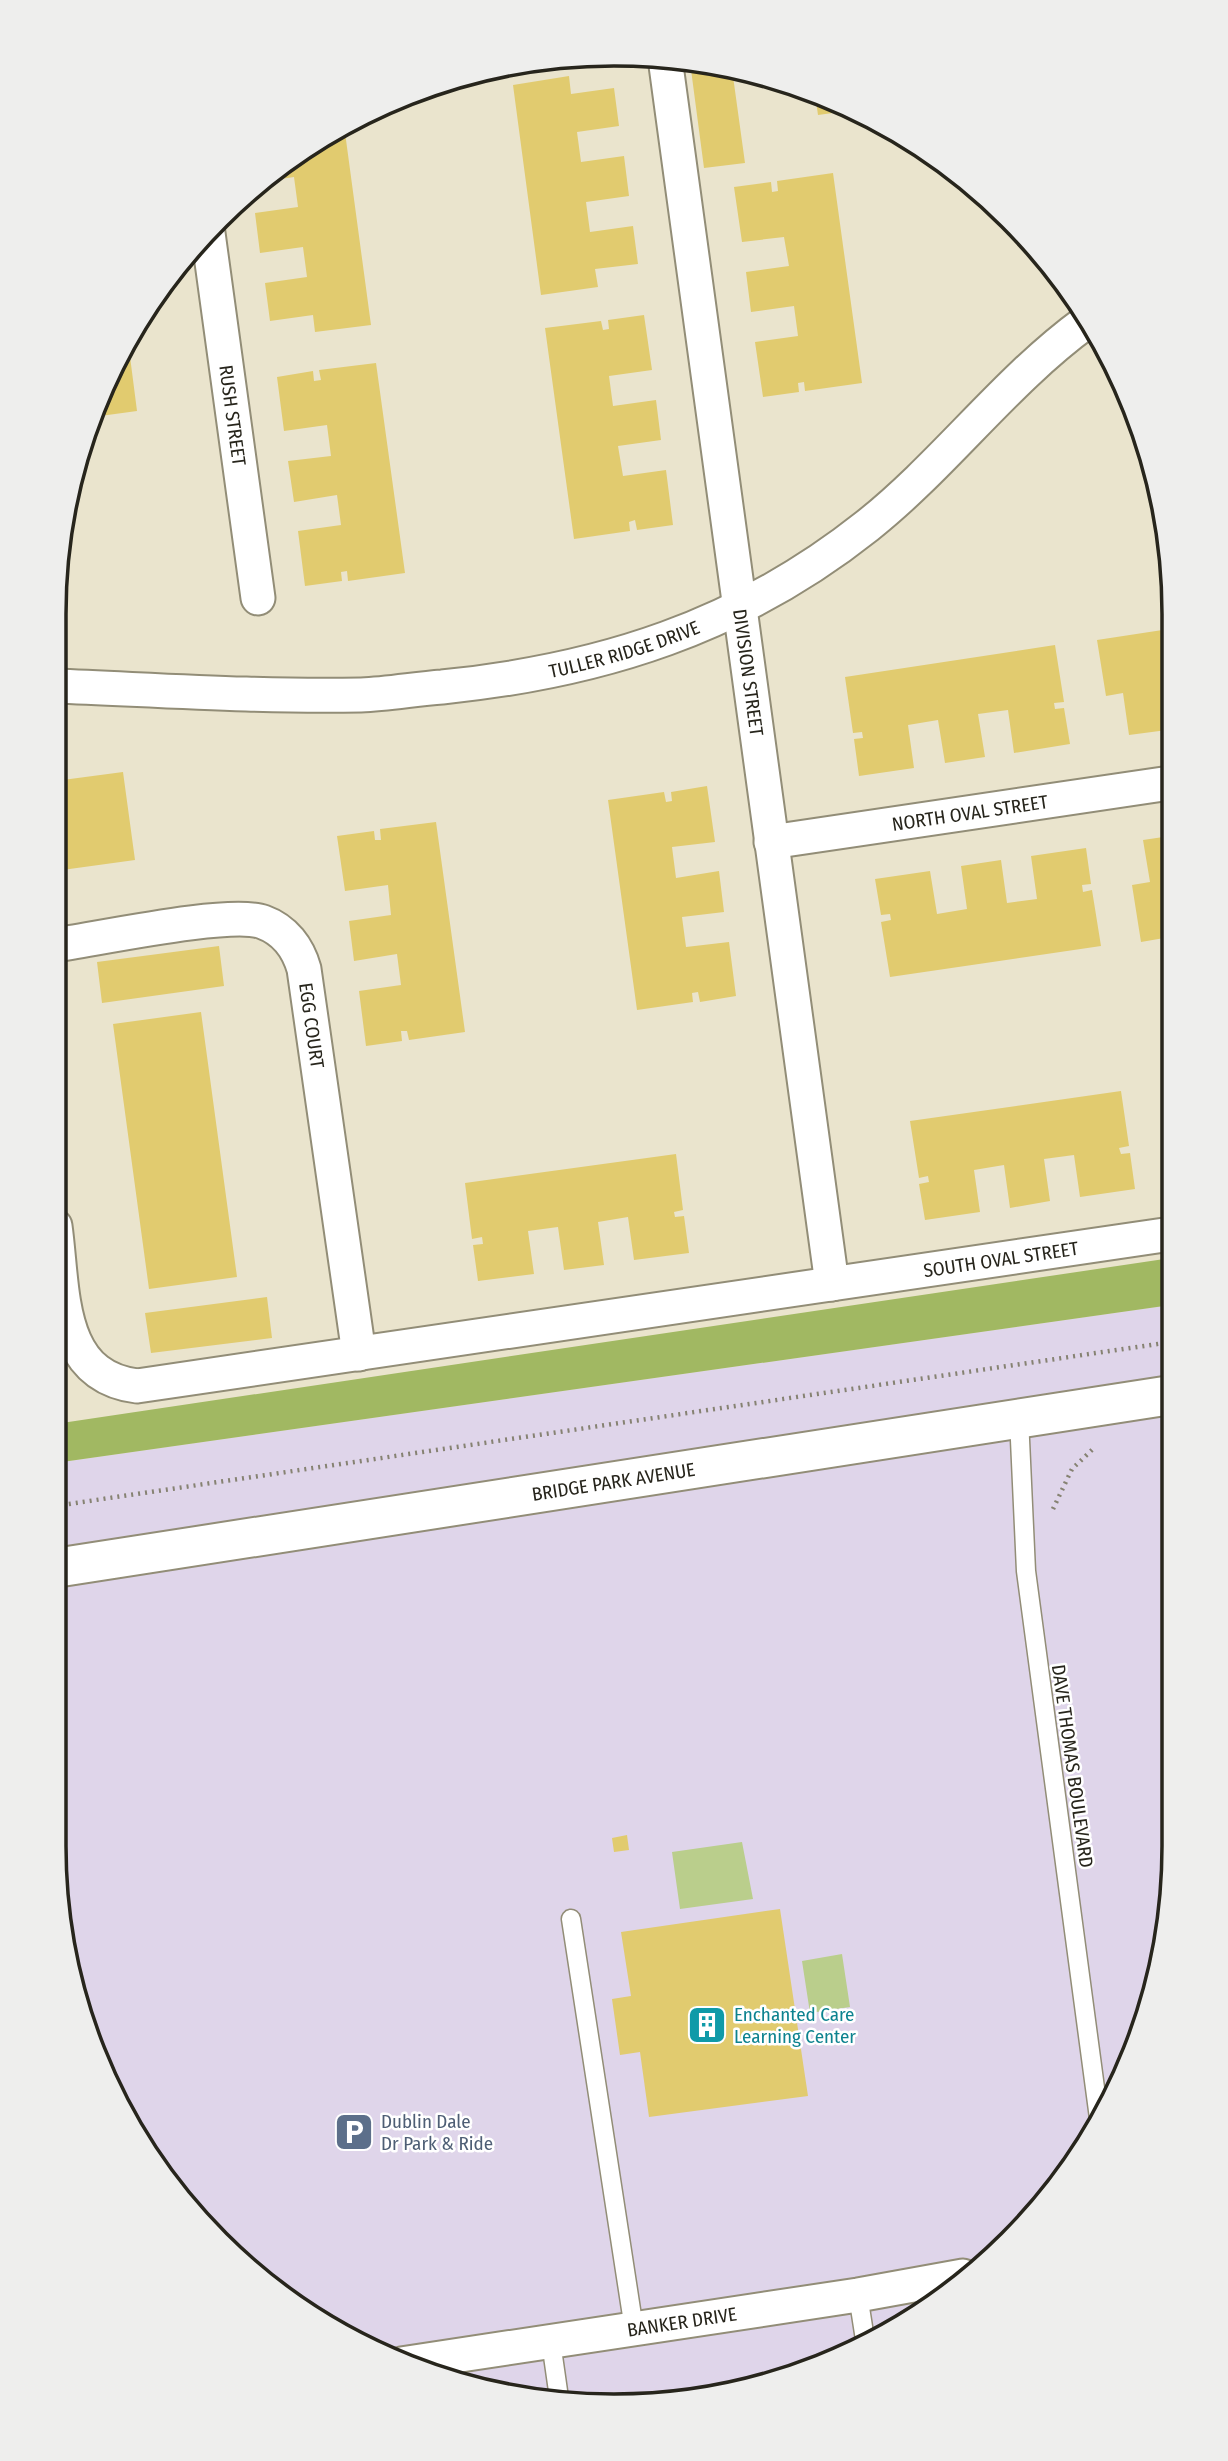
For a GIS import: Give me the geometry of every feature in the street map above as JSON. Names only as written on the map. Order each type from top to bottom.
[{"type":"street","name":"DIVISION STREET","points":[[667,69],[832,1284]]},
{"type":"street","name":"RUSH STREET","points":[[210,245],[258,598]]},
{"type":"street","name":"TULLER RIDGE DRIVE","points":[[66,687],[240,694],[363,695],[549,673],[610,658],[672,638],[739,608],[816,564],[867,526],[924,475],[1015,382],[1080,327]]},
{"type":"street","name":"NORTH OVAL STREET","points":[[771,842],[1162,784]]},
{"type":"street","name":"EGG COURT","points":[[66,943],[234,919],[265,923],[290,941],[304,969],[359,1354]]},
{"type":"street","name":"SOUTH OVAL STREET","points":[[832,1284],[1162,1235]]},
{"type":"street","points":[[66,1305],[75,1348],[96,1373],[115,1383],[148,1386],[832,1284]]},
{"type":"street","name":"BRIDGE PARK AVENUE","points":[[66,1566],[1162,1396]]},
{"type":"street","name":"BANKER DRIVE","points":[[425,2360],[859,2295],[950,2278]]},
{"type":"lane","name":"DAVE THOMAS BOULEVARD","points":[[1019,1418],[1025,1547],[1097,2104]]},
{"type":"lane","points":[[571,1919],[634,2329]]},
{"type":"lane","points":[[859,2295],[864,2334]]},
{"type":"lane","points":[[551,2342],[558,2391]]},
{"type":"path","points":[[66,1504],[1162,1343]]},
{"type":"path","points":[[1025,1547],[1045,1534],[1072,1469],[1096,1446]]},
{"type":"shaded area","points":[[1162,1306],[1162,1847],[1157,1918],[1143,1989],[1120,2057],[1088,2121],[1069,2151],[1026,2208],[1001,2234],[975,2259],[918,2302],[888,2321],[824,2353],[756,2376],[721,2384],[685,2390],[614,2394],[543,2390],[507,2384],[472,2376],[404,2353],[340,2321],[310,2302],[253,2259],[227,2234],[202,2208],[159,2151],[140,2121],[108,2057],[85,1989],[71,1918],[66,1847],[66,1461]]},
{"type":"green space","points":[[1162,1259],[1162,1306],[66,1461],[66,1422]]},
{"type":"green space","points":[[742,1842],[753,1899],[680,1909],[672,1852]]},
{"type":"green space","points":[[842,1954],[850,2007],[810,2013],[802,1961]]},
{"type":"building","points":[[691,72],[734,80],[745,163],[704,168]]},
{"type":"building","points":[[569,76],[571,94],[614,88],[619,126],[577,132],[581,162],[624,156],[629,196],[586,202],[590,232],[633,226],[638,264],[595,269],[598,287],[541,295],[513,85]]},
{"type":"building","points":[[817,105],[834,113],[818,115]]},
{"type":"building","points":[[346,137],[371,325],[315,332],[313,315],[270,321],[265,283],[307,277],[303,247],[260,253],[255,213],[298,207],[294,177],[283,179]]},
{"type":"building","points":[[833,173],[862,383],[805,391],[804,382],[798,383],[799,392],[763,397],[755,342],[798,336],[794,306],[751,312],[746,272],[789,266],[784,237],[742,242],[734,187],[771,182],[772,192],[778,191],[777,181]]},
{"type":"building","points":[[644,315],[652,370],[609,376],[613,406],[656,400],[661,440],[618,446],[623,476],[666,470],[673,525],[637,530],[635,520],[629,522],[630,531],[574,539],[545,328],[601,321],[603,330],[609,329],[608,320]]},
{"type":"building","points":[[130,358],[137,411],[104,416]]},
{"type":"building","points":[[376,363],[405,573],[348,581],[347,571],[341,572],[342,581],[305,586],[298,531],[341,525],[337,495],[294,502],[288,461],[331,456],[327,425],[284,431],[277,377],[313,371],[314,381],[321,380],[319,370]]},
{"type":"building","points":[[1162,630],[1162,731],[1129,735],[1123,693],[1106,696],[1097,640]]},
{"type":"building","points":[[1055,645],[1064,702],[1054,703],[1055,709],[1064,708],[1070,744],[1014,753],[1008,710],[978,714],[985,757],[945,763],[938,720],[908,725],[914,768],[859,776],[854,739],[863,738],[862,732],[853,733],[845,677]]},
{"type":"building","points":[[123,772],[135,860],[66,869],[66,780]]},
{"type":"building","points":[[707,786],[715,842],[672,847],[676,878],[719,871],[724,912],[682,917],[686,947],[729,942],[736,996],[700,1002],[698,992],[692,993],[693,1002],[637,1010],[608,800],[664,792],[666,802],[672,801],[671,792]]},
{"type":"building","points":[[436,822],[465,1032],[409,1040],[407,1031],[401,1031],[402,1041],[366,1046],[359,991],[401,985],[397,954],[354,961],[349,921],[391,915],[388,885],[345,891],[337,836],[374,831],[375,840],[381,840],[380,829]]},
{"type":"building","points":[[1162,837],[1162,938],[1141,942],[1132,885],[1150,882],[1143,840]]},
{"type":"building","points":[[1086,848],[1091,884],[1082,885],[1083,892],[1092,890],[1101,946],[890,977],[881,922],[891,920],[890,914],[881,915],[875,879],[930,871],[937,914],[967,909],[961,866],[1001,860],[1007,903],[1037,899],[1031,856]]},
{"type":"building","points":[[219,946],[224,986],[102,1003],[97,962]]},
{"type":"building","points":[[201,1012],[237,1277],[149,1289],[113,1024]]},
{"type":"building","points":[[1121,1091],[1129,1146],[1119,1148],[1121,1154],[1130,1153],[1135,1189],[1080,1197],[1074,1155],[1044,1159],[1050,1201],[1010,1208],[1004,1165],[974,1170],[980,1212],[925,1220],[919,1184],[929,1182],[928,1176],[919,1178],[910,1121]]},
{"type":"building","points":[[676,1154],[683,1210],[674,1212],[675,1217],[684,1216],[689,1253],[634,1260],[628,1217],[598,1222],[604,1265],[564,1270],[558,1227],[528,1231],[534,1274],[478,1281],[473,1245],[483,1244],[482,1237],[472,1239],[465,1183]]},
{"type":"building","points":[[267,1297],[272,1338],[151,1353],[145,1313]]},
{"type":"building","points":[[627,1835],[629,1850],[614,1852],[612,1838]]},
{"type":"building","name":"Enchanted Care Learning Center","points":[[780,1909],[808,2096],[649,2117],[640,2052],[620,2055],[612,1999],[631,1996],[621,1932]]},
{"type":"place","name":"Enchanted Care Learning Center","points":[[707,2025]]},
{"type":"place","name":"Dublin Dale Dr Park & Ride","points":[[354,2132]]}]
